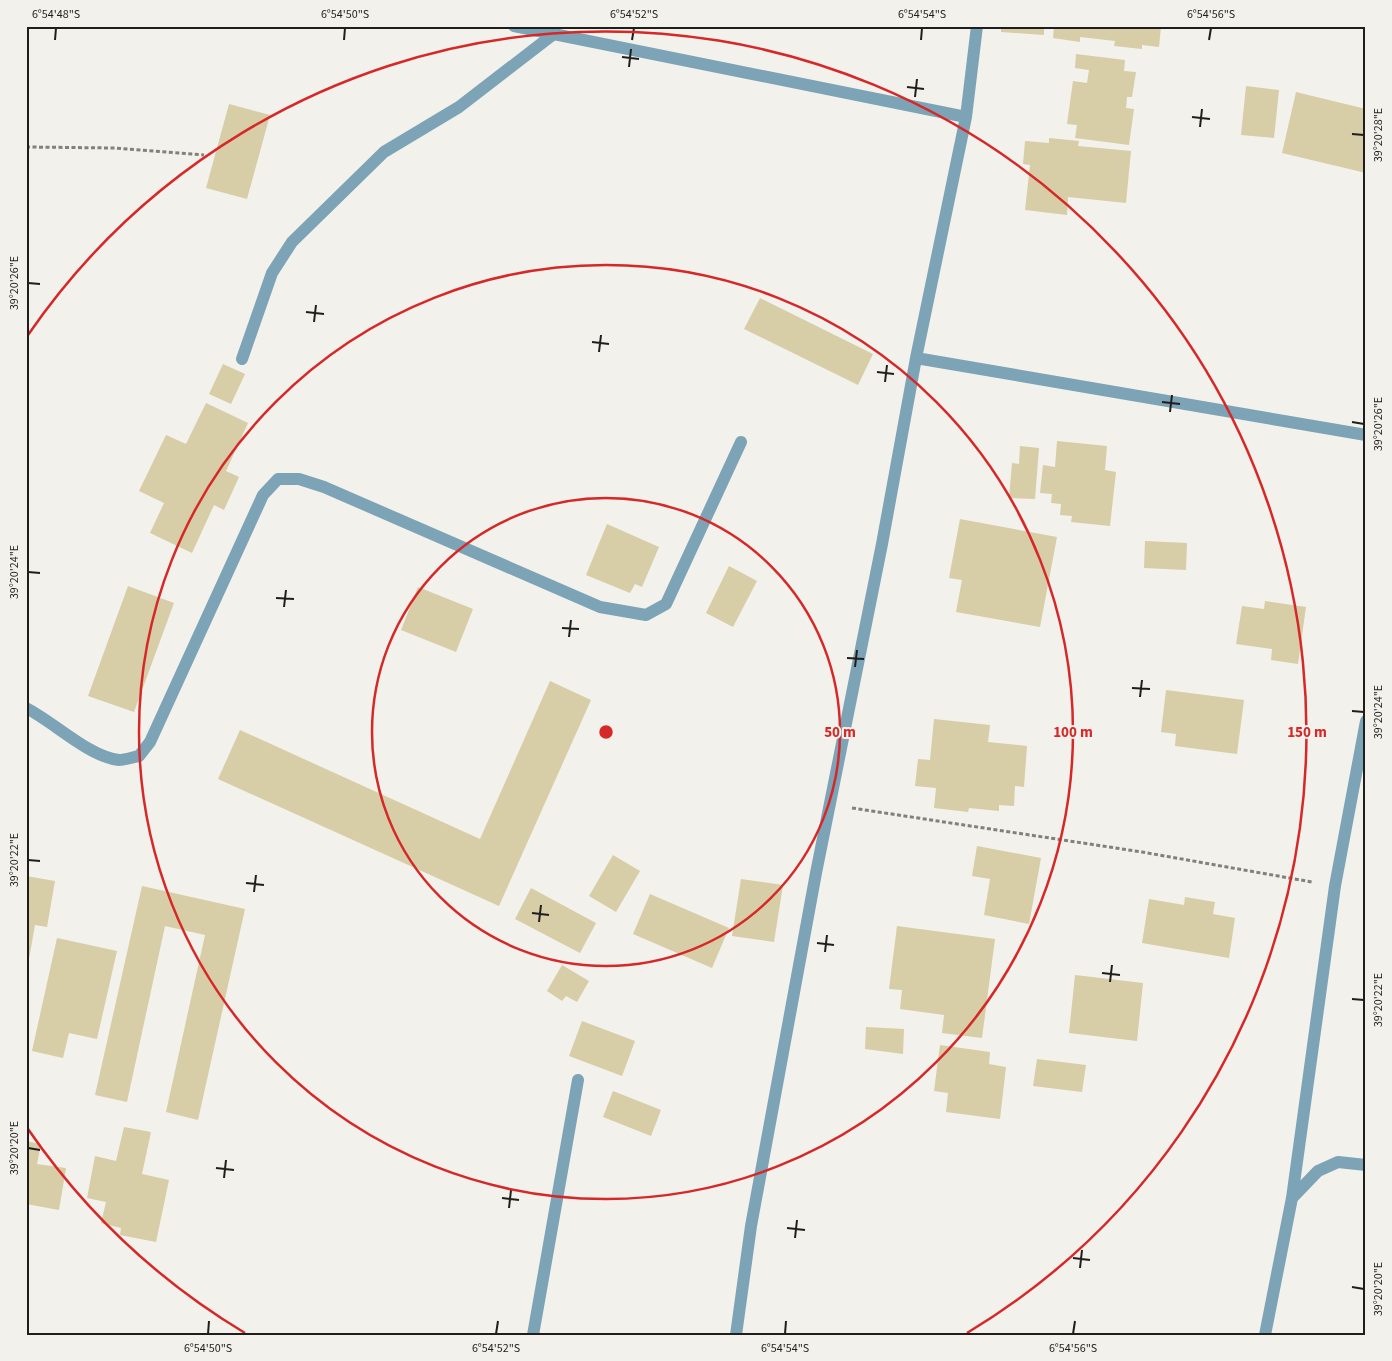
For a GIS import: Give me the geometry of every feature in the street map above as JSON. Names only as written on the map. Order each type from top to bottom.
[{"type":"street","points":[[514,26],[966,117]]},
{"type":"street","points":[[736,1335],[751,1226],[830,805],[916,358],[966,117],[977,26]]},
{"type":"street","points":[[242,360],[272,273],[292,242],[384,152],[459,107],[555,33]]},
{"type":"street","points":[[916,358],[1366,435]]},
{"type":"street","points":[[26,708],[96,753],[120,760],[139,756],[150,742],[263,495],[278,480],[299,479],[324,488],[600,607],[646,615],[666,604],[741,442]]},
{"type":"street","points":[[1265,1335],[1292,1198],[1335,886],[1366,721]]},
{"type":"street","points":[[534,1335],[578,1080]]},
{"type":"street","points":[[1292,1198],[1318,1171],[1338,1162],[1366,1165]]},
{"type":"path","points":[[26,147],[115,148],[204,155]]},
{"type":"path","points":[[830,805],[1142,852],[1335,886]]},
{"type":"building","points":[[1001,26],[1044,26],[1044,35],[1001,32]]},
{"type":"building","points":[[1054,26],[1161,26],[1159,47],[1142,45],[1142,49],[1114,46],[1115,41],[1080,37],[1080,42],[1053,38]]},
{"type":"building","points":[[1076,54],[1125,60],[1124,71],[1136,72],[1132,97],[1127,97],[1126,108],[1134,109],[1129,145],[1075,138],[1077,125],[1067,124],[1073,81],[1087,83],[1089,70],[1075,68]]},
{"type":"building","points":[[1246,86],[1279,90],[1274,138],[1241,135]]},
{"type":"building","points":[[1296,92],[1366,109],[1366,173],[1282,153]]},
{"type":"building","points":[[229,104],[270,115],[247,199],[206,188]]},
{"type":"building","points":[[1049,138],[1079,141],[1078,146],[1131,151],[1126,203],[1068,197],[1067,215],[1025,210],[1030,165],[1023,164],[1025,141],[1049,143]]},
{"type":"building","points":[[760,298],[873,354],[858,385],[744,329]]},
{"type":"building","points":[[223,364],[245,374],[231,404],[209,394]]},
{"type":"building","points":[[206,403],[248,423],[226,471],[239,477],[224,510],[214,505],[192,553],[150,533],[164,503],[139,491],[166,435],[186,444]]},
{"type":"building","points":[[1057,441],[1107,446],[1105,470],[1116,472],[1110,526],[1071,522],[1072,516],[1060,515],[1061,504],[1051,503],[1052,494],[1040,493],[1043,465],[1055,467]]},
{"type":"building","points":[[1020,446],[1039,448],[1035,499],[1009,498],[1012,463],[1019,464]]},
{"type":"building","points":[[960,519],[1057,537],[1040,627],[956,612],[962,580],[949,578]]},
{"type":"building","points":[[607,524],[659,547],[642,587],[635,584],[630,593],[586,575]]},
{"type":"building","points":[[1145,541],[1187,543],[1186,570],[1144,568]]},
{"type":"building","points":[[729,566],[757,581],[733,627],[706,613]]},
{"type":"building","points":[[128,586],[174,603],[134,712],[88,696]]},
{"type":"building","points":[[418,587],[473,609],[456,652],[401,630]]},
{"type":"building","points":[[1265,601],[1306,607],[1298,664],[1271,660],[1272,649],[1236,644],[1242,606],[1264,609]]},
{"type":"building","points":[[550,681],[591,700],[499,906],[218,779],[240,730],[480,839]]},
{"type":"building","points":[[1166,690],[1244,700],[1237,754],[1175,746],[1176,734],[1161,732]]},
{"type":"building","points":[[934,719],[990,725],[988,742],[1027,746],[1024,787],[1015,786],[1014,806],[999,805],[999,811],[969,808],[968,812],[934,808],[936,788],[915,786],[918,759],[930,760]]},
{"type":"building","points":[[977,846],[1041,858],[1029,924],[984,915],[990,879],[972,876]]},
{"type":"building","points":[[613,855],[640,871],[616,912],[589,896]]},
{"type":"building","points":[[26,876],[55,881],[47,927],[35,925],[27,970]]},
{"type":"building","points":[[741,879],[783,885],[774,942],[732,936]]},
{"type":"building","points":[[142,886],[245,909],[198,1120],[166,1112],[205,935],[165,926],[127,1102],[95,1095]]},
{"type":"building","points":[[531,888],[596,923],[580,953],[515,919]]},
{"type":"building","points":[[650,894],[729,928],[712,968],[633,934]]},
{"type":"building","points":[[1185,897],[1215,902],[1213,914],[1235,918],[1229,958],[1142,943],[1149,899],[1184,905]]},
{"type":"building","points":[[897,926],[995,939],[982,1038],[942,1033],[944,1015],[900,1009],[902,990],[889,989]]},
{"type":"building","points":[[57,938],[117,951],[97,1039],[69,1033],[63,1058],[32,1051]]},
{"type":"building","points":[[562,965],[589,981],[577,1002],[566,996],[562,1001],[547,991]]},
{"type":"building","points":[[1075,975],[1143,983],[1137,1041],[1069,1033]]},
{"type":"building","points":[[582,1021],[635,1041],[622,1076],[569,1056]]},
{"type":"building","points":[[866,1027],[904,1029],[903,1054],[865,1049]]},
{"type":"building","points":[[940,1045],[990,1052],[989,1064],[1006,1067],[1000,1119],[946,1112],[948,1093],[934,1091]]},
{"type":"building","points":[[1037,1059],[1086,1065],[1082,1092],[1033,1086]]},
{"type":"building","points":[[613,1091],[661,1110],[651,1136],[603,1117]]},
{"type":"building","points":[[124,1127],[151,1132],[142,1174],[169,1180],[156,1242],[120,1235],[121,1228],[101,1223],[106,1202],[87,1198],[95,1156],[116,1161]]},
{"type":"building","points":[[26,1141],[41,1144],[37,1164],[66,1168],[59,1210],[26,1204]]}]
